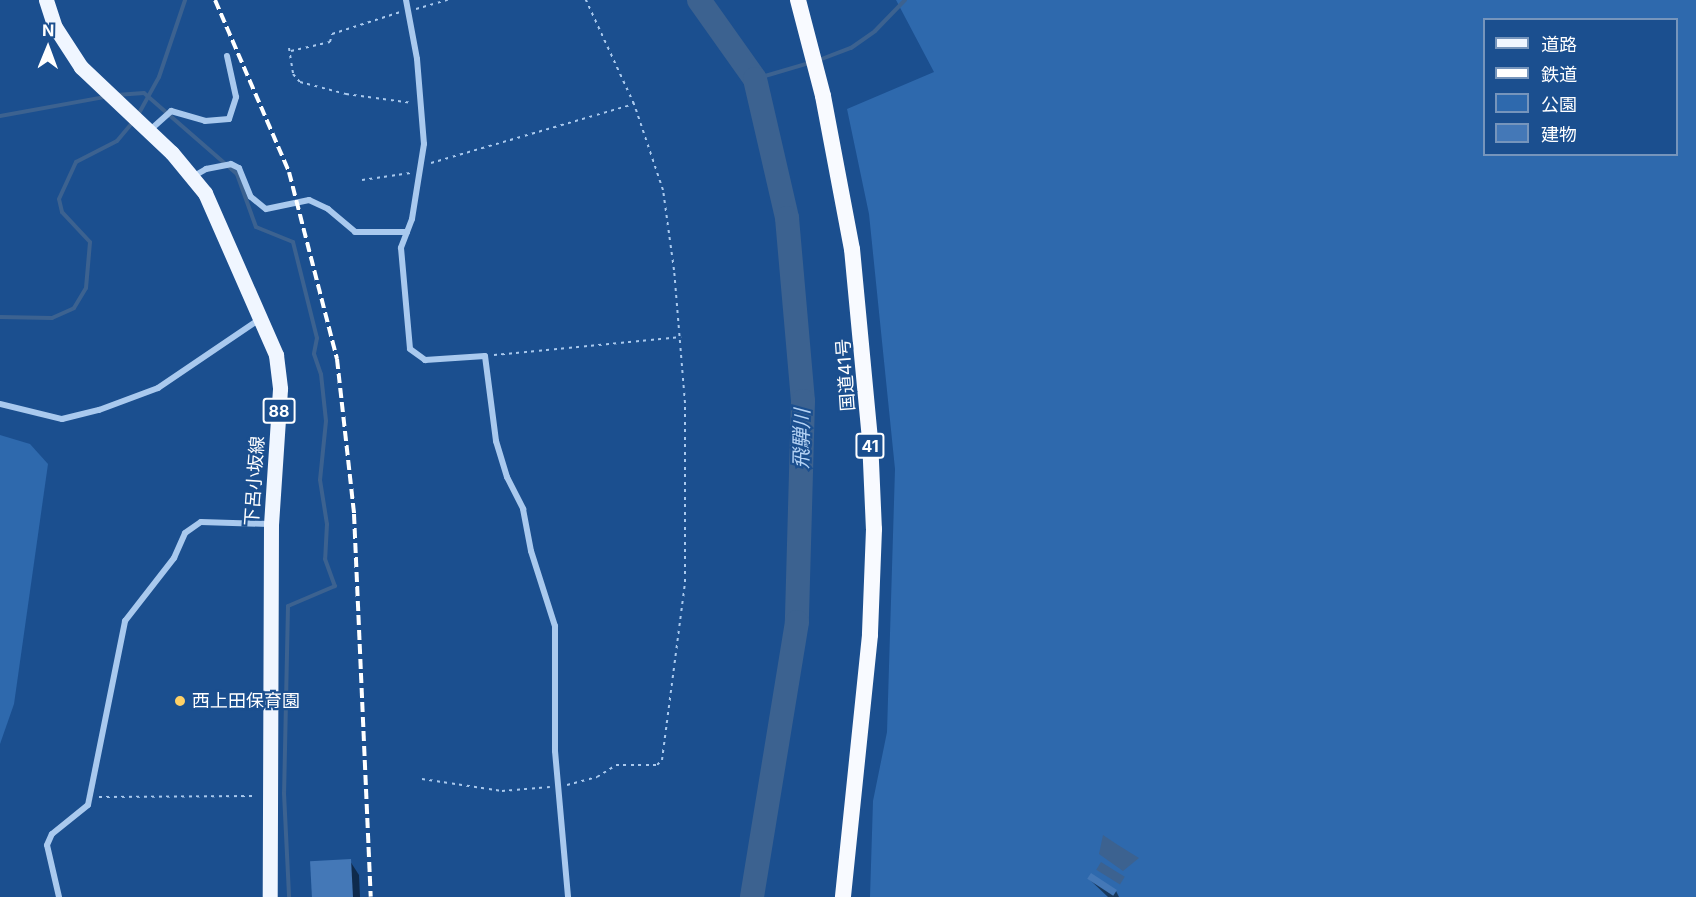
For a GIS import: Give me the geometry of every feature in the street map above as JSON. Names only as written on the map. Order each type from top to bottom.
[{"type":"highway","name":"国道41号","points":[[798,0],[823,96],[852,249],[872,473],[874,529],[870,635],[843,897]]},
{"type":"main road","name":"下呂小坂線","points":[[46,0],[55,27],[81,67],[193,176],[216,216],[276,355],[280,389],[270,524],[270,897]]},
{"type":"street","points":[[406,0],[417,59],[418,104],[424,144],[422,165],[407,232],[401,248],[401,277],[410,349],[425,360],[485,356],[496,441],[507,477],[523,508],[531,551],[555,626],[559,787],[568,897]]},
{"type":"street","points":[[149,131],[171,111],[205,121],[229,120],[236,97],[227,56]]},
{"type":"street","points":[[193,176],[206,169],[231,164],[239,168],[250,197],[266,209],[309,200],[328,209],[355,232],[407,232]]},
{"type":"street","points":[[0,404],[62,419],[99,410],[158,388],[261,319]]},
{"type":"street","points":[[59,897],[47,845],[52,834],[88,805],[125,621],[174,558],[185,533],[201,522],[270,524]]},
{"type":"path","points":[[418,104],[346,94],[300,82],[293,74],[289,50],[330,42],[332,34],[448,0]]},
{"type":"path","points":[[422,779],[502,791],[559,787],[587,780],[616,765],[657,765],[662,760],[687,557],[681,337],[663,190],[634,104],[586,0]]},
{"type":"path","points":[[422,165],[634,104]]},
{"type":"path","points":[[362,180],[420,172]]},
{"type":"path","points":[[485,356],[681,337]]},
{"type":"path","points":[[90,797],[270,795]]},
{"type":"green space","points":[[896,0],[1696,0],[1696,897],[870,897],[873,801],[887,732],[895,469],[869,214],[847,109],[934,72]]},
{"type":"green space","points":[[0,435],[30,444],[48,464],[14,704],[0,744]]},
{"type":"shaded area","points":[[1103,835],[1139,858],[1123,871],[1099,854]]},
{"type":"shaded area","points":[[1101,862],[1125,877],[1120,884],[1096,870]]},
{"type":"building","points":[[351,859],[353,897],[312,897],[310,861]]},
{"type":"building","points":[[1091,873],[1117,890],[1113,896],[1087,879]]},
{"type":"waterway","points":[[138,115],[159,77],[185,0]]},
{"type":"waterway","name":"飛騨川","points":[[699,0],[755,79],[787,218],[803,401],[797,622],[752,897]]},
{"type":"waterway","points":[[819,60],[851,48],[875,31],[905,0]]},
{"type":"waterway","points":[[755,79],[809,63]]},
{"type":"waterway","points":[[116,95],[144,93],[237,174],[256,227],[293,242],[317,338],[314,354],[321,374],[326,421],[320,480],[327,524],[325,559],[335,586],[288,606],[284,793],[289,897]]},
{"type":"waterway","points":[[0,116],[105,97]]},
{"type":"waterway","points":[[0,317],[52,318],[74,308],[86,288],[90,242],[62,212],[59,199],[76,162],[117,141],[134,121]]},
{"type":"railway","points":[[215,0],[289,172],[337,359],[354,514],[371,897]]},
{"type":"place","name":"西上田保育園","points":[[180,701]]}]
